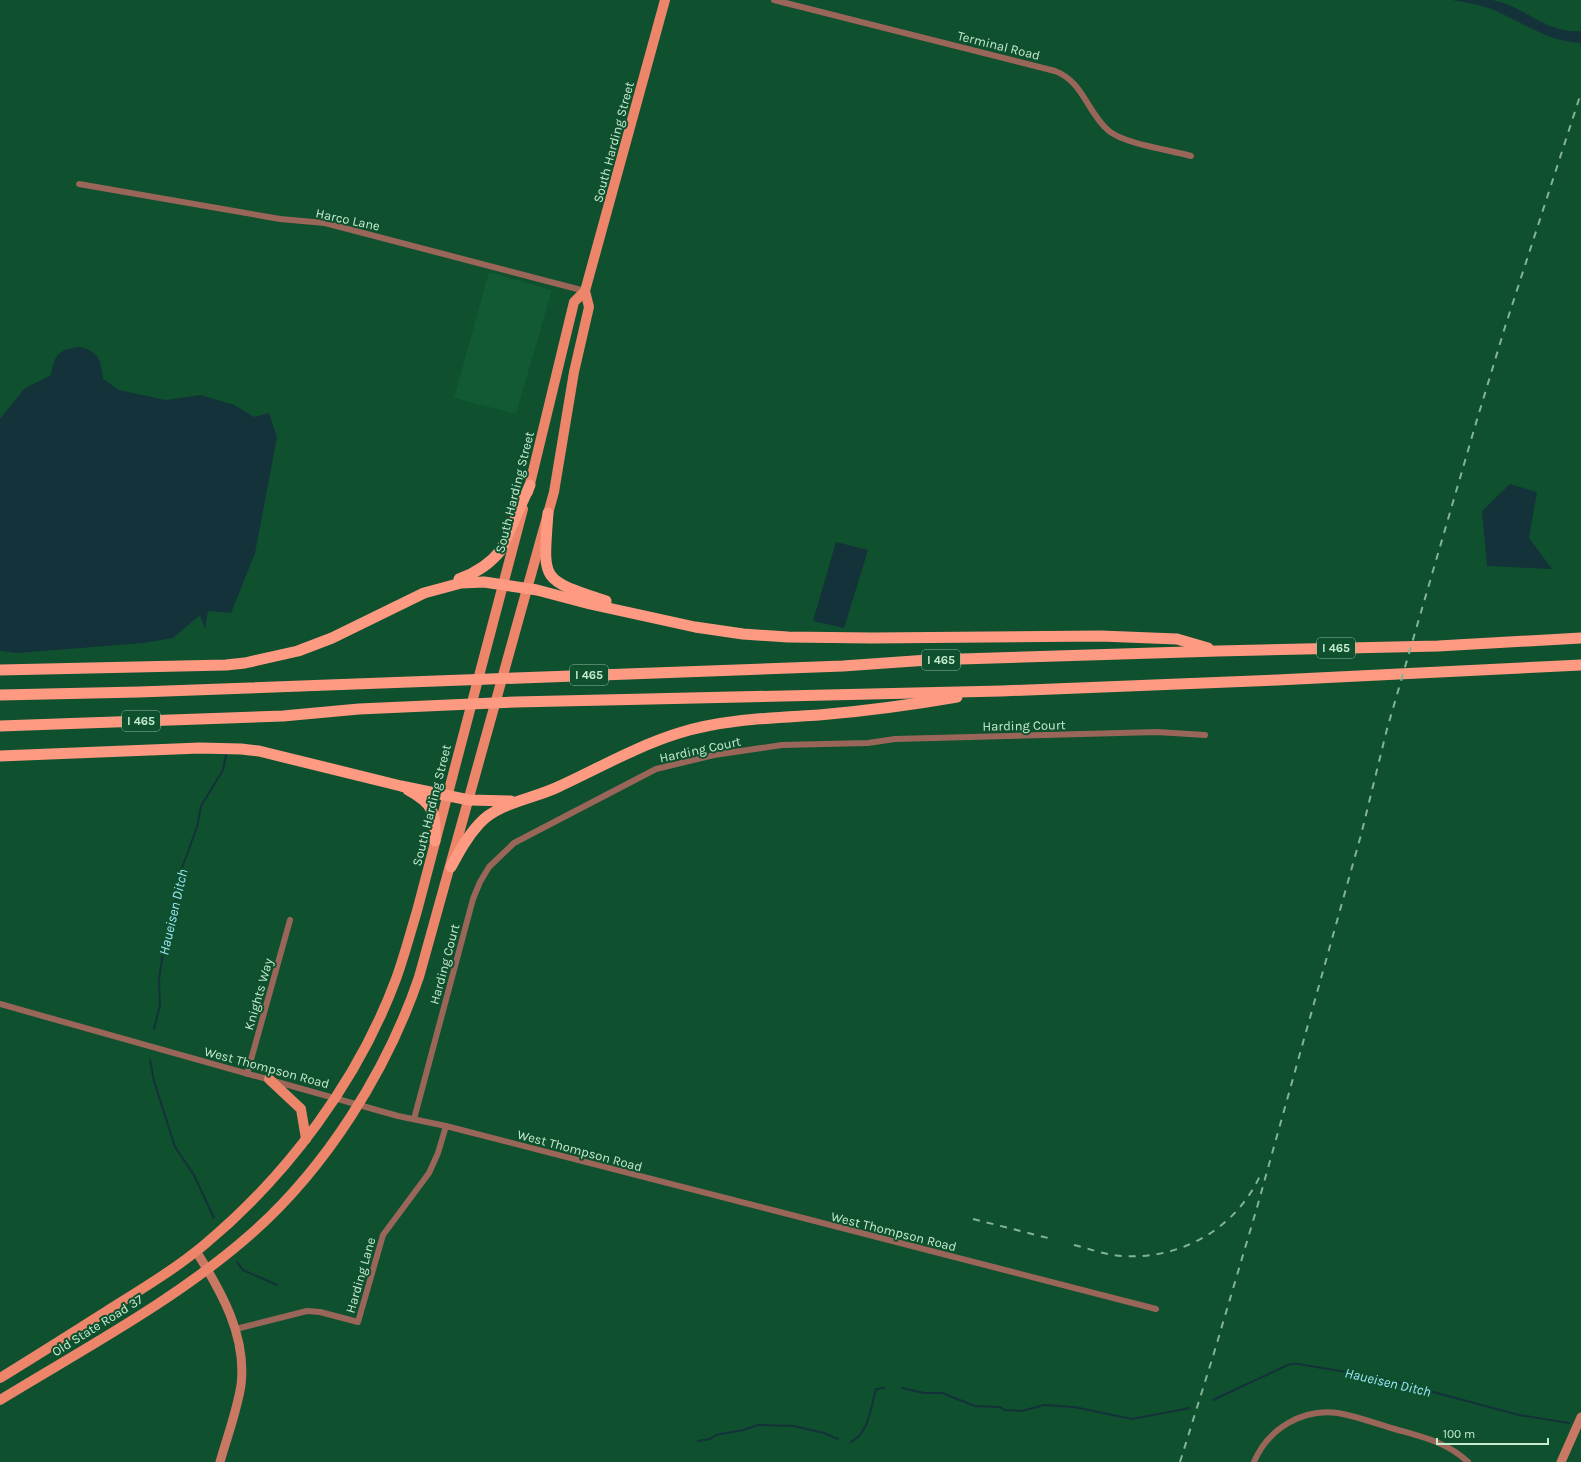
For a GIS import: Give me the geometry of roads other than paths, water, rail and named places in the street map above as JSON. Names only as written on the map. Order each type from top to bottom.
[{"type":"highway","points":[[0,670],[226,665],[287,654],[316,645],[354,628],[412,598],[476,572],[495,558],[505,542],[530,485]]},
{"type":"highway","points":[[548,513],[545,562],[550,575],[557,583],[650,616]]},
{"type":"highway","points":[[442,587],[472,582],[503,584],[695,627],[788,637],[1131,637],[1177,639],[1218,651]]},
{"type":"highway","name":"I 465","points":[[0,694],[139,692],[1218,651],[1388,648],[1581,638]]},
{"type":"highway","name":"I 465","points":[[0,726],[283,716],[359,709],[456,706],[516,702],[1001,691],[1431,673],[1581,665]]},
{"type":"highway","points":[[451,867],[468,837],[479,823],[502,808],[547,793],[623,755],[679,733],[714,725],[877,710],[1001,691]]},
{"type":"highway","points":[[0,756],[200,748],[241,749],[260,751],[401,786],[469,800],[526,800]]},
{"type":"highway","points":[[401,786],[419,796],[432,808],[436,822],[435,841]]},
{"type":"main road","name":"South Harding Street","points":[[196,1251],[240,1213],[306,1139],[336,1097],[365,1045],[396,979],[417,911],[530,485],[574,302],[585,291],[665,0]]},
{"type":"main road","name":"South Harding Street","points":[[207,1268],[250,1235],[274,1213],[318,1162],[358,1104],[392,1044],[408,1007],[419,977],[451,867],[526,588],[548,513],[560,464],[574,372],[590,307],[585,291]]},
{"type":"main road","points":[[269,1079],[301,1109],[306,1139]]},
{"type":"main road","name":"Old State Road 37","points":[[0,1378],[156,1280],[196,1251]]},
{"type":"main road","name":"Old State Road 37","points":[[0,1400],[163,1299],[207,1268]]},
{"type":"street","name":"Terminal Road","points":[[774,0],[1055,71],[1067,76],[1074,83],[1097,119],[1112,134],[1125,140],[1191,156]]},
{"type":"street","name":"Harco Lane","points":[[79,184],[280,219],[325,223],[585,291]]},
{"type":"street","name":"Harding Court","points":[[414,1118],[473,899],[480,882],[489,867],[514,843],[656,770],[714,755],[782,745],[868,743],[895,739],[1157,732],[1205,735]]},
{"type":"street","name":"Knights Way","points":[[247,1074],[290,920]]},
{"type":"street","name":"West Thompson Road","points":[[0,1004],[247,1074],[336,1097],[398,1116],[414,1118],[446,1126],[1156,1309]]},
{"type":"street","name":"Harding Lane","points":[[236,1329],[307,1311],[320,1312],[358,1322],[384,1235],[429,1174],[438,1153],[446,1126]]},
{"type":"street","points":[[196,1251],[207,1268],[229,1311],[236,1329],[241,1356],[241,1384],[220,1462]]},
{"type":"street","points":[[1254,1462],[1266,1441],[1283,1426],[1305,1416],[1329,1413],[1345,1415],[1433,1439],[1451,1448],[1468,1462]]},
{"type":"street","points":[[1561,1462],[1581,1417]]},
{"type":"water","points":[[1452,0],[1492,0],[1503,3],[1557,28],[1568,31],[1581,31],[1581,43],[1559,40],[1494,10]]},
{"type":"water","points":[[79,347],[91,351],[98,357],[103,379],[119,390],[165,400],[201,395],[234,405],[254,417],[269,413],[277,437],[255,553],[231,613],[208,611],[205,629],[200,615],[173,638],[143,643],[18,653],[0,651],[0,419],[24,389],[51,375],[54,362],[59,354],[66,350]]},
{"type":"water","points":[[1510,484],[1537,492],[1529,538],[1552,569],[1487,566],[1482,511]]},
{"type":"water","points":[[836,542],[868,550],[844,628],[813,621]]},
{"type":"waterway","name":"Haueisen Ditch","points":[[154,1029],[160,1005],[159,980],[164,944],[174,913],[179,876],[197,827],[201,806],[223,770],[226,755]]},
{"type":"waterway","name":"Haueisen Ditch","points":[[150,1060],[154,1081],[175,1147],[194,1175],[214,1218]]},
{"type":"waterway","name":"Haueisen Ditch","points":[[237,1262],[243,1270],[277,1285]]},
{"type":"waterway","name":"Haueisen Ditch","points":[[1213,1400],[1290,1364],[1298,1364],[1377,1377],[1519,1415],[1569,1423]]},
{"type":"waterway","name":"Haueisen Ditch","points":[[851,1442],[857,1438],[866,1426],[876,1389],[884,1388]]},
{"type":"waterway","name":"Haueisen Ditch","points":[[902,1388],[924,1393],[942,1393],[975,1406],[1000,1407],[1004,1410],[1022,1411],[1044,1405],[1074,1407],[1132,1419],[1190,1408]]},
{"type":"waterway","name":"Haueisen Ditch","points":[[698,1441],[758,1425],[794,1426],[824,1433],[838,1439]]},
{"type":"railway","points":[[1180,1462],[1256,1211],[1361,835],[1387,729],[1476,423],[1505,327],[1581,93]]},
{"type":"railway","points":[[1074,1245],[1122,1256],[1144,1256],[1187,1246],[1206,1236],[1223,1224],[1239,1208],[1252,1191],[1262,1171]]},
{"type":"railway","points":[[973,1219],[1052,1239]]}]
